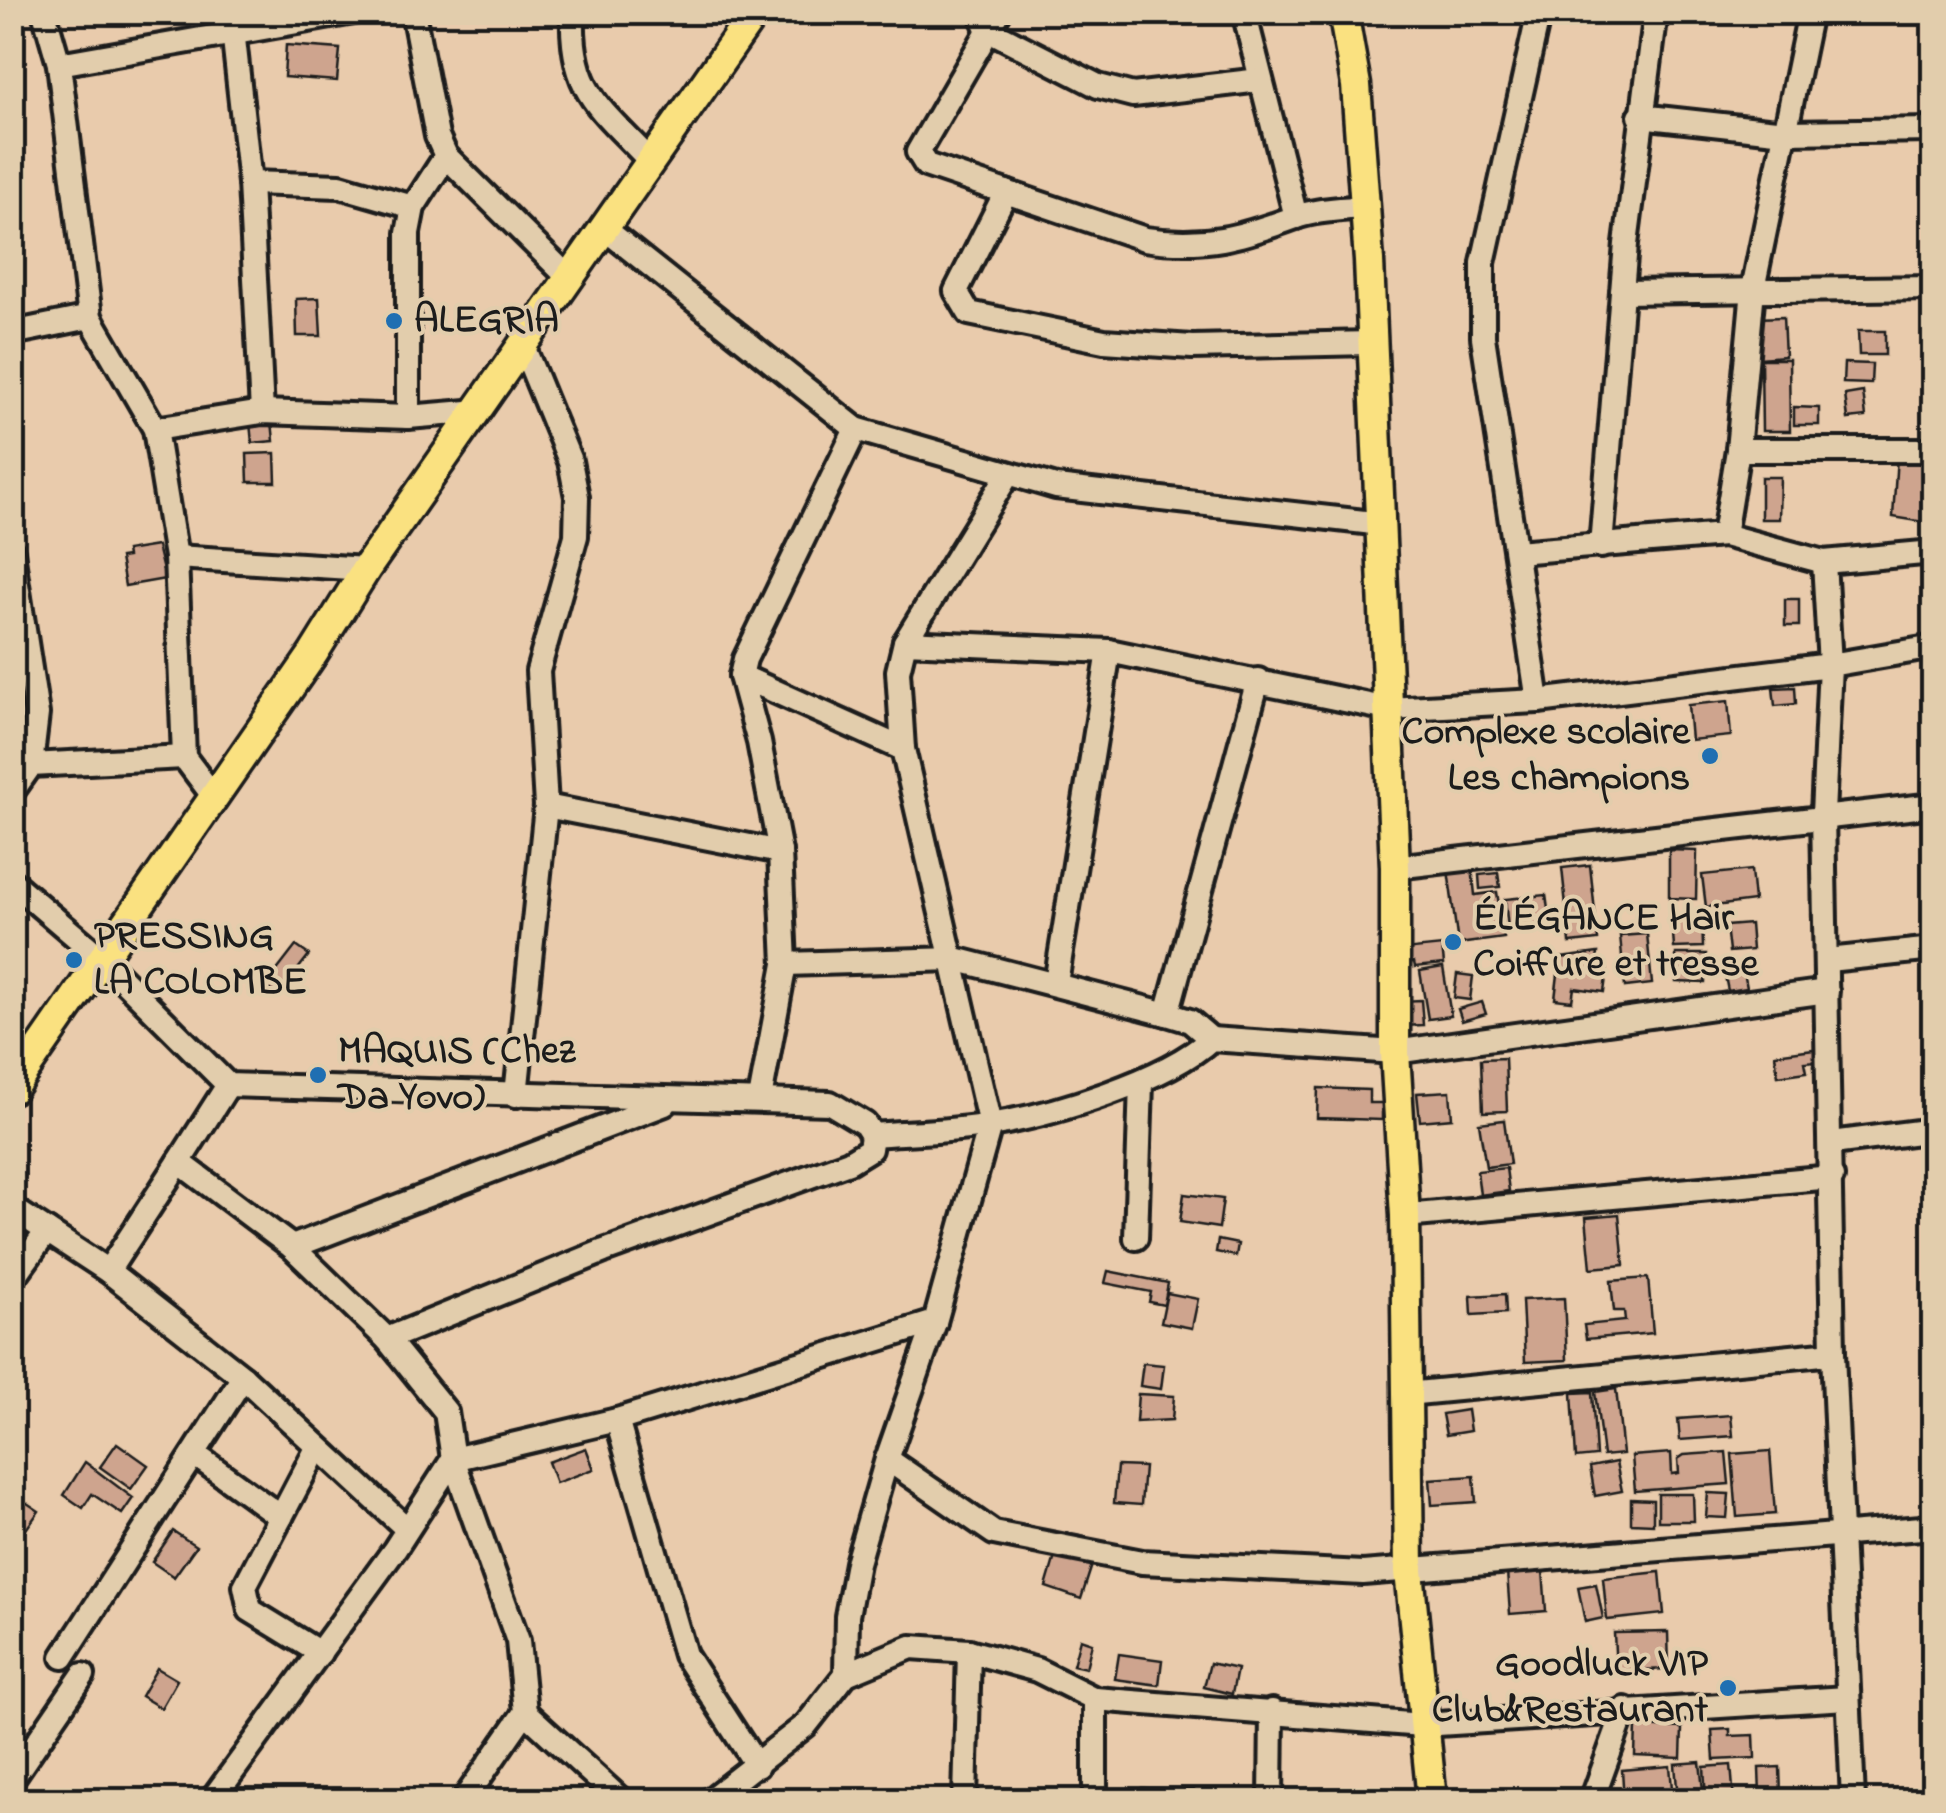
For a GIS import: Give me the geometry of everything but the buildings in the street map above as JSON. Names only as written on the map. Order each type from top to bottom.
[{"type":"main road","points":[[1343,12],[1356,84],[1366,206],[1382,524],[1395,866],[1395,1052],[1405,1216],[1409,1571],[1432,1800]]},
{"type":"main road","points":[[12,1089],[366,569],[606,230],[750,16]]},
{"type":"street","points":[[44,12],[59,64],[90,316],[155,429],[176,557],[184,757],[214,797]]},
{"type":"street","points":[[59,64],[232,23],[354,12]]},
{"type":"street","points":[[413,12],[437,136],[446,156],[570,279]]},
{"type":"street","points":[[573,12],[572,52],[578,77],[590,98],[652,162]]},
{"type":"street","points":[[1244,12],[1296,217]]},
{"type":"street","points":[[1538,701],[1483,337],[1483,263],[1539,12]]},
{"type":"street","points":[[1601,546],[1640,116],[1656,12]]},
{"type":"street","points":[[1724,534],[1738,450],[1753,288],[1810,12]]},
{"type":"street","points":[[1260,80],[1133,95],[1098,86],[989,18],[918,152],[926,165],[1145,239],[1182,244],[1246,237],[1296,217],[1366,206]]},
{"type":"street","points":[[232,23],[250,183],[262,412]]},
{"type":"street","points":[[1640,116],[1786,132],[1934,130]]},
{"type":"street","points":[[408,417],[405,268],[412,207],[446,156]]},
{"type":"street","points":[[250,183],[340,186],[412,207]]},
{"type":"street","points":[[1006,192],[956,291],[960,304],[969,313],[1104,341],[1139,344],[1371,344]]},
{"type":"street","points":[[606,230],[856,429],[1007,476],[1056,487],[1382,524]]},
{"type":"street","points":[[1622,292],[1934,288]]},
{"type":"street","points":[[12,334],[90,316]]},
{"type":"street","points":[[516,1095],[546,806],[538,671],[576,536],[577,497],[570,461],[523,346]]},
{"type":"street","points":[[155,429],[262,412],[408,417],[479,411]]},
{"type":"street","points":[[760,1099],[785,964],[780,852],[741,676],[745,659],[856,429]]},
{"type":"street","points":[[1738,450],[1934,450]]},
{"type":"street","points":[[846,1674],[847,1616],[856,1563],[886,1459],[935,1322],[990,1125],[904,748],[898,671],[904,642],[1007,476]]},
{"type":"street","points":[[1516,552],[1724,534],[1824,562],[1934,552]]},
{"type":"street","points":[[12,552],[37,714],[31,765],[12,792]]},
{"type":"street","points":[[176,557],[366,569]]},
{"type":"street","points":[[1824,562],[1830,665],[1823,814],[1833,1352],[1853,1800]]},
{"type":"street","points":[[904,642],[1109,651],[1388,709],[1538,701],[1830,665],[1934,647]]},
{"type":"street","points":[[1056,982],[1109,651]]},
{"type":"street","points":[[741,676],[904,748]]},
{"type":"street","points":[[1166,1014],[1258,680]]},
{"type":"street","points":[[31,765],[184,757]]},
{"type":"street","points":[[1395,866],[1823,814],[1934,805]]},
{"type":"street","points":[[546,806],[780,852]]},
{"type":"street","points":[[12,882],[102,959],[228,1086],[830,1103],[864,1124],[872,1135],[870,1149],[849,1162],[604,1252],[388,1338]]},
{"type":"street","points":[[1828,960],[1934,949]]},
{"type":"street","points":[[785,964],[955,959],[1056,982],[1166,1014],[1190,1022],[1211,1038],[1395,1052],[1827,991]]},
{"type":"street","points":[[872,1135],[990,1125],[1142,1082],[1194,1054],[1211,1038]]},
{"type":"street","points":[[1136,1238],[1142,1082]]},
{"type":"street","points":[[108,1271],[228,1086]]},
{"type":"street","points":[[292,1246],[674,1101]]},
{"type":"street","points":[[1832,1143],[1934,1130]]},
{"type":"street","points":[[179,1162],[292,1246],[388,1338],[446,1412],[452,1459],[518,1641],[525,1712],[464,1800]]},
{"type":"street","points":[[1405,1216],[1832,1177]]},
{"type":"street","points":[[12,1208],[108,1271],[243,1377],[407,1530]]},
{"type":"street","points":[[12,1280],[47,1231]]},
{"type":"street","points":[[212,1800],[320,1654],[452,1459],[617,1420],[935,1322]]},
{"type":"street","points":[[1406,1394],[1833,1352]]},
{"type":"street","points":[[63,1658],[243,1377]]},
{"type":"street","points":[[617,1420],[685,1655],[757,1766]]},
{"type":"street","points":[[317,1448],[244,1586],[244,1600],[250,1610],[320,1654]]},
{"type":"street","points":[[194,1454],[281,1517]]},
{"type":"street","points":[[886,1459],[994,1533],[1142,1562],[1363,1573],[1409,1571],[1934,1527]]},
{"type":"street","points":[[710,1800],[806,1725],[846,1674],[911,1647],[969,1652],[1038,1670],[1096,1698],[1422,1725],[1625,1709],[1847,1698]]},
{"type":"street","points":[[965,1800],[969,1652]]},
{"type":"street","points":[[12,1779],[83,1675]]},
{"type":"street","points":[[1095,1800],[1096,1698]]},
{"type":"street","points":[[1592,1800],[1625,1709]]},
{"type":"street","points":[[1271,1800],[1272,1711]]},
{"type":"street","points":[[525,1712],[620,1800]]},
{"type":"place","name":"ALEGRIA","points":[[394,321]]},
{"type":"place","name":"Complexe scolaire Les champions","points":[[1710,756]]},
{"type":"place","name":"ÉLÉGANCE Hair Coiffure et tresse","points":[[1453,942]]},
{"type":"place","name":"PRESSING LA COLOMBE","points":[[74,960]]},
{"type":"place","name":"MAQUIS (Chez Da Yovo)","points":[[318,1075]]},
{"type":"place","name":"Goodluck VIP Club&Restaurant","points":[[1728,1688]]}]
